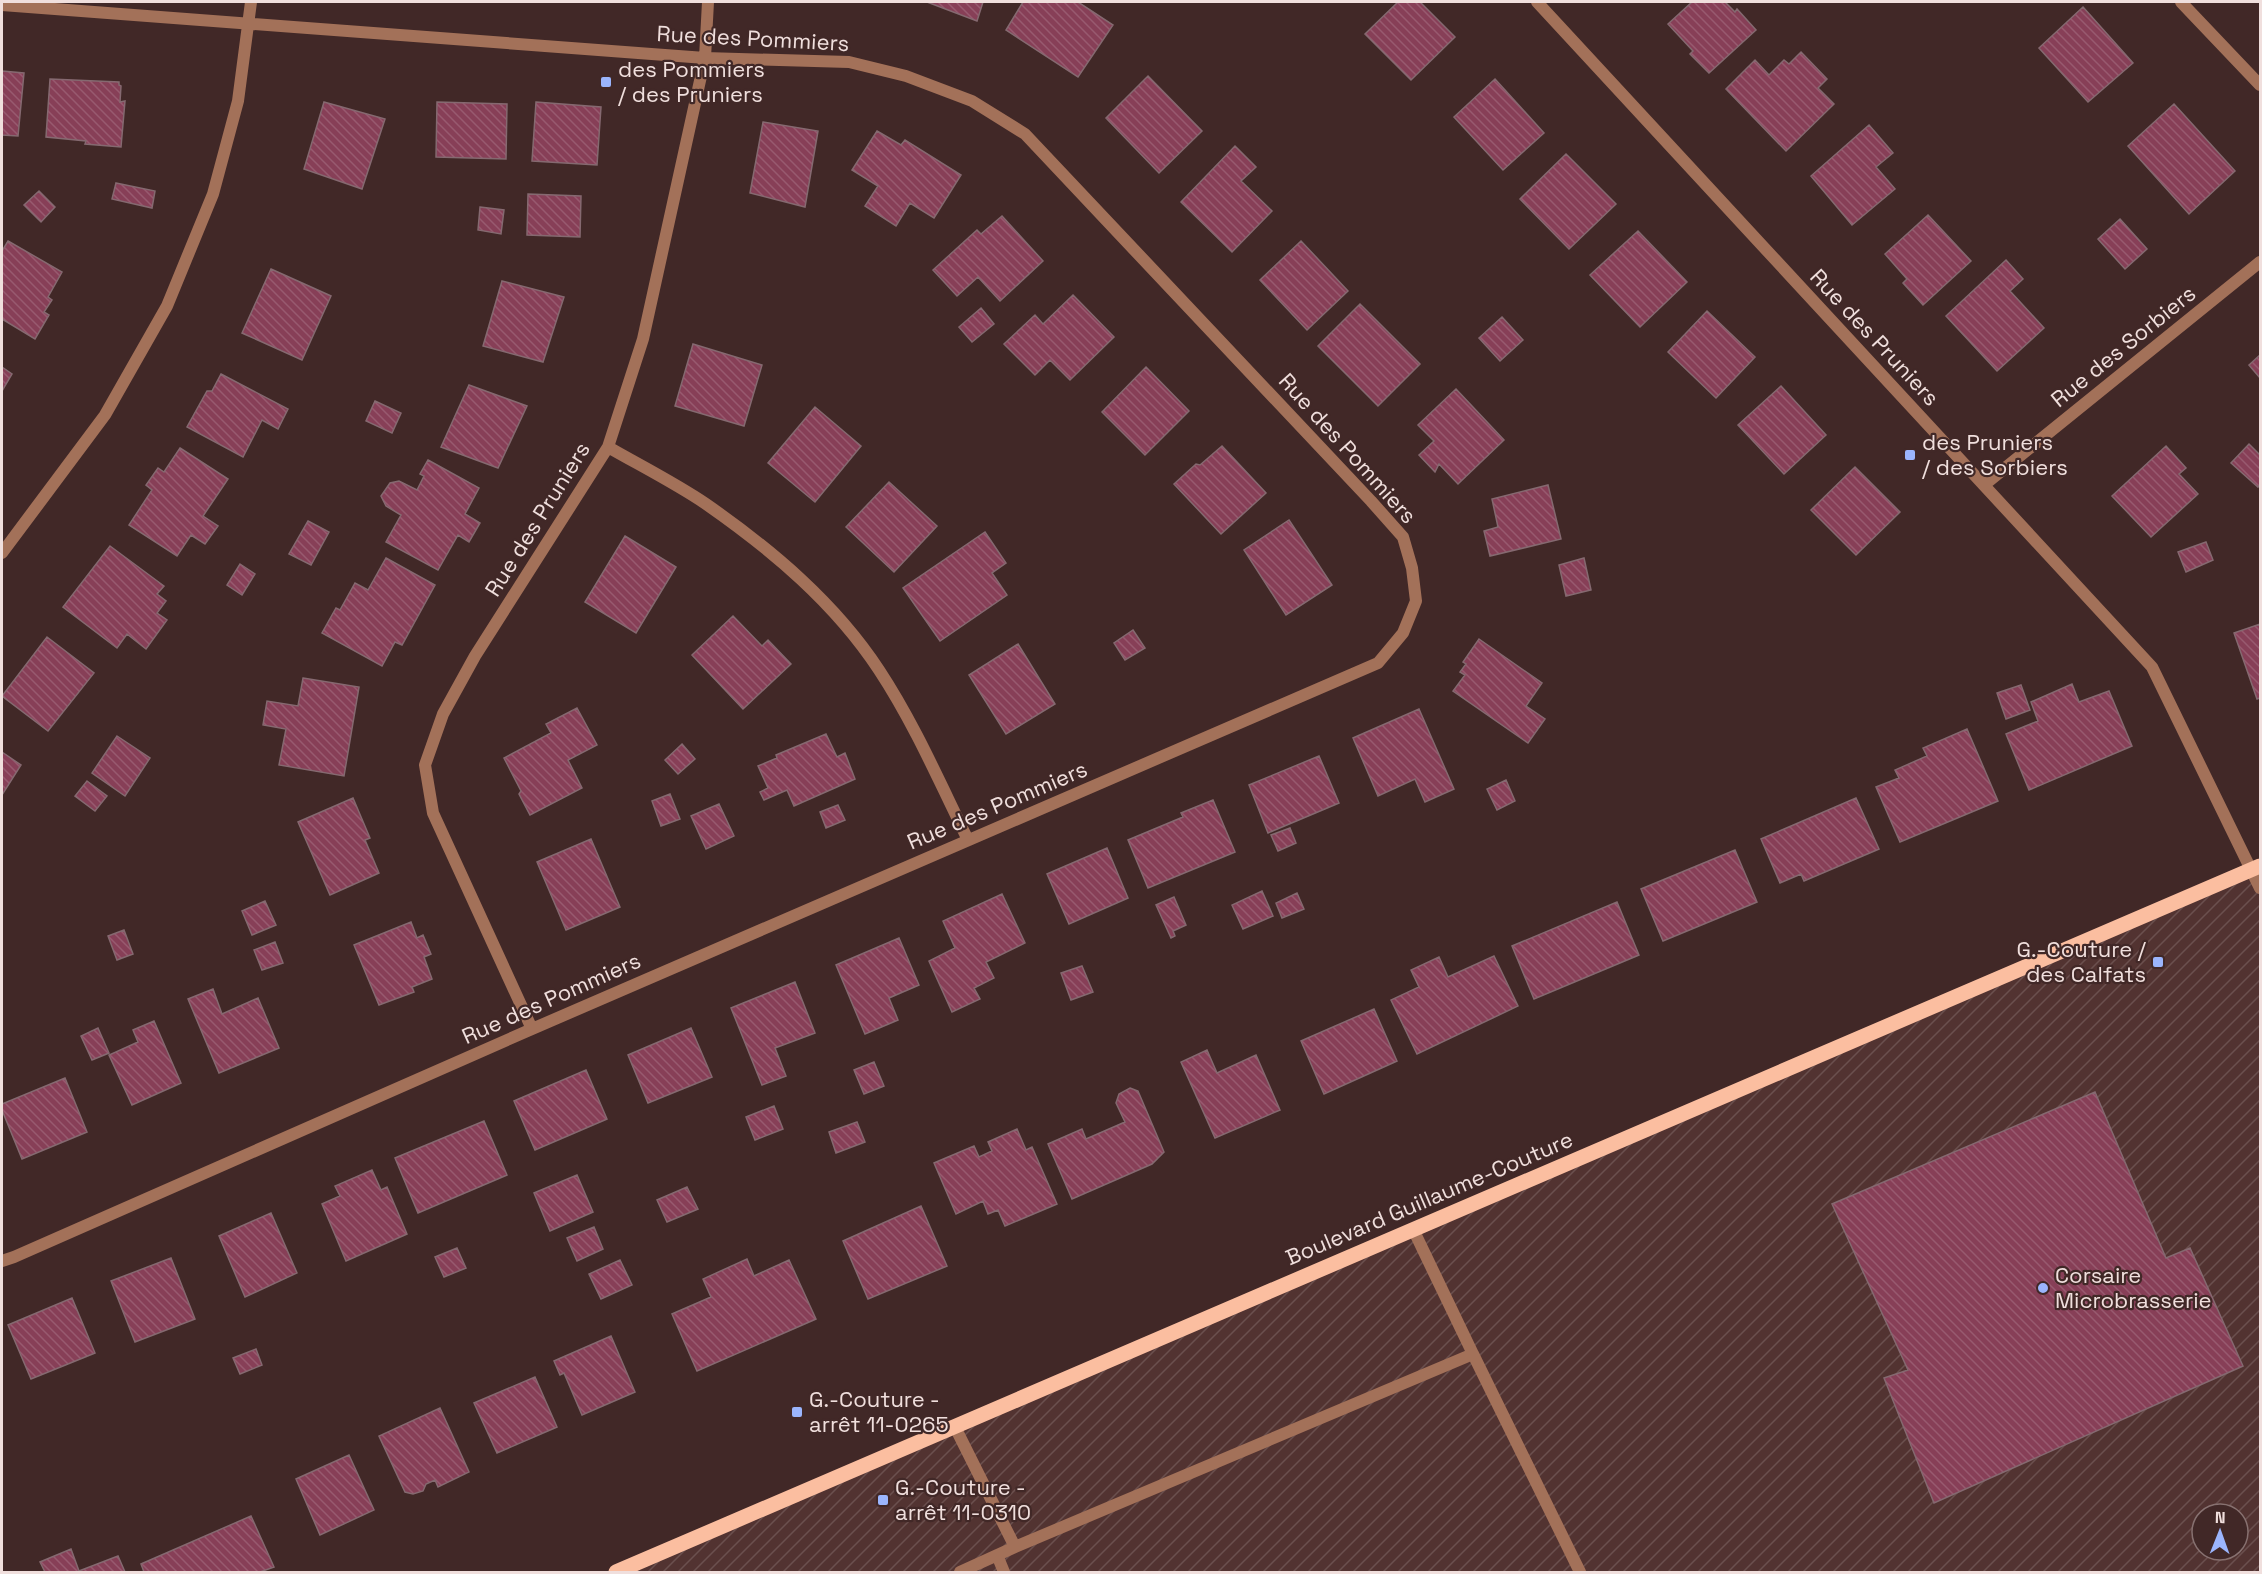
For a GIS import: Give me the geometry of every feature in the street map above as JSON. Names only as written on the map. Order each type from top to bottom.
[{"type":"main road","name":"Boulevard Guillaume-Couture","points":[[616,1572],[2256,867]]},
{"type":"street","points":[[2,553],[105,415],[167,306],[213,194],[238,101],[251,2]]},
{"type":"street","name":"Rue des Pruniers","points":[[532,1029],[433,813],[425,765],[443,714],[475,656],[608,447],[643,339],[705,58],[708,2]]},
{"type":"street","name":"Rue des Pruniers","points":[[1537,2],[2152,667],[2256,867],[2260,888]]},
{"type":"street","points":[[2181,2],[2260,85]]},
{"type":"street","name":"Rue des Pommiers","points":[[2,5],[705,58],[849,62],[906,76],[972,101],[1025,134],[1403,537],[1412,568],[1416,601],[1403,633],[1378,663],[532,1029],[25,1252],[2,1260]]},
{"type":"street","name":"Rue des Sorbiers","points":[[1984,484],[2260,262]]},
{"type":"street","points":[[608,447],[706,504],[789,568],[835,613],[879,670],[924,750],[968,840]]},
{"type":"street","points":[[1413,1229],[1580,1572]]},
{"type":"street","points":[[960,1572],[1473,1354]]},
{"type":"street","points":[[955,1427],[1015,1547]]},
{"type":"street","points":[[997,1555],[1004,1572]]},
{"type":"shaded area","points":[[2260,866],[2260,1572],[616,1572]]},
{"type":"building","points":[[927,2],[983,2],[977,21]]},
{"type":"building","points":[[1023,2],[1078,2],[1113,25],[1078,77],[1006,30]]},
{"type":"building","points":[[1398,2],[1420,2],[1455,37],[1411,80],[1365,34]]},
{"type":"building","points":[[1692,2],[1725,2],[1735,12],[1737,9],[1756,30],[1709,73],[1690,54],[1693,51],[1668,24]]},
{"type":"building","points":[[2083,7],[2133,63],[2088,102],[2039,48]]},
{"type":"building","points":[[1801,52],[1827,79],[1818,88],[1834,104],[1786,151],[1726,89],[1755,60],[1769,75],[1784,60],[1789,64]]},
{"type":"building","points":[[2,71],[24,73],[18,136],[2,135]]},
{"type":"building","points":[[1148,76],[1202,131],[1159,173],[1106,118]]},
{"type":"building","points":[[50,79],[119,82],[120,102],[125,101],[121,147],[46,137]]},
{"type":"building","points":[[1495,79],[1544,133],[1503,170],[1454,117]]},
{"type":"building","points":[[324,102],[385,119],[362,189],[304,169]]},
{"type":"building","points":[[437,102],[507,104],[506,159],[436,157]]},
{"type":"building","points":[[536,102],[601,107],[597,165],[532,161]]},
{"type":"building","points":[[2174,104],[2235,171],[2189,214],[2128,146]]},
{"type":"building","points":[[763,122],[818,131],[805,207],[750,193]]},
{"type":"building","points":[[1869,125],[1893,153],[1876,167],[1895,189],[1852,225],[1811,176]]},
{"type":"building","points":[[877,131],[901,145],[905,140],[961,175],[934,218],[910,203],[896,226],[865,206],[878,186],[852,170]]},
{"type":"building","points":[[1235,146],[1256,167],[1241,181],[1272,211],[1232,252],[1181,202]]},
{"type":"building","points":[[1566,154],[1616,204],[1569,249],[1520,199]]},
{"type":"building","points":[[116,183],[155,191],[152,208],[112,199]]},
{"type":"building","points":[[39,191],[55,207],[41,222],[24,205]]},
{"type":"building","points":[[528,194],[581,196],[580,237],[527,235]]},
{"type":"building","points":[[480,207],[504,210],[501,234],[478,230]]},
{"type":"building","points":[[1928,215],[1971,261],[1923,305],[1903,283],[1907,279],[1885,254]]},
{"type":"building","points":[[1002,216],[1043,261],[1000,301],[978,277],[957,296],[933,270],[977,230],[981,234]]},
{"type":"building","points":[[2120,219],[2147,249],[2125,269],[2098,239]]},
{"type":"building","points":[[1638,231],[1687,282],[1640,327],[1590,275]]},
{"type":"building","points":[[8,241],[62,272],[48,297],[52,300],[44,312],[49,315],[35,339],[2,319],[2,251]]},
{"type":"building","points":[[1301,241],[1348,291],[1307,330],[1260,280]]},
{"type":"building","points":[[2006,260],[2023,279],[2010,291],[2044,328],[1997,371],[1946,316]]},
{"type":"building","points":[[271,269],[331,296],[302,360],[242,333]]},
{"type":"building","points":[[502,281],[564,297],[543,362],[483,346]]},
{"type":"building","points":[[1073,295],[1114,337],[1070,380],[1050,360],[1035,375],[1004,344],[1035,315],[1043,324]]},
{"type":"building","points":[[1360,304],[1420,364],[1378,406],[1318,346]]},
{"type":"building","points":[[981,308],[994,324],[972,342],[959,327]]},
{"type":"building","points":[[1707,311],[1755,357],[1716,398],[1668,352]]},
{"type":"building","points":[[1502,317],[1523,340],[1500,361],[1479,338]]},
{"type":"building","points":[[693,344],[762,365],[744,426],[675,406]]},
{"type":"building","points":[[2260,355],[2260,378],[2249,365]]},
{"type":"building","points":[[2,367],[12,374],[2,391]]},
{"type":"building","points":[[1146,367],[1189,411],[1145,455],[1102,412]]},
{"type":"building","points":[[221,374],[288,409],[278,429],[262,420],[243,457],[187,427],[207,391],[212,391]]},
{"type":"building","points":[[469,385],[527,406],[498,468],[441,447]]},
{"type":"building","points":[[1781,386],[1826,435],[1784,474],[1738,425]]},
{"type":"building","points":[[1456,389],[1504,440],[1458,484],[1439,464],[1435,472],[1419,455],[1434,441],[1418,425]]},
{"type":"building","points":[[375,401],[401,413],[392,433],[366,421]]},
{"type":"building","points":[[815,407],[861,446],[815,502],[768,463]]},
{"type":"building","points":[[2249,444],[2260,455],[2260,484],[2258,487],[2231,463]]},
{"type":"building","points":[[1222,446],[1266,493],[1221,534],[1174,484],[1196,464],[1200,465]]},
{"type":"building","points":[[2166,446],[2186,468],[2179,474],[2198,494],[2151,537],[2112,496]]},
{"type":"building","points":[[180,448],[228,479],[203,516],[218,526],[205,544],[191,535],[177,556],[129,525],[152,490],[146,485],[158,468],[164,472]]},
{"type":"building","points":[[428,460],[479,488],[465,514],[480,523],[469,542],[458,535],[438,570],[386,542],[401,515],[386,506],[381,496],[390,483],[399,481],[417,490],[424,476],[420,474]]},
{"type":"building","points":[[1855,467],[1900,512],[1856,555],[1811,510]]},
{"type":"building","points":[[889,482],[937,526],[894,572],[846,527]]},
{"type":"building","points":[[1548,485],[1561,539],[1490,556],[1484,531],[1498,527],[1492,499]]},
{"type":"building","points":[[1289,520],[1332,585],[1286,615],[1244,550]]},
{"type":"building","points":[[308,521],[329,532],[311,565],[289,554]]},
{"type":"building","points":[[985,532],[1006,563],[992,573],[1007,595],[940,641],[903,588]]},
{"type":"building","points":[[625,536],[676,567],[636,633],[585,602]]},
{"type":"building","points":[[2206,542],[2213,560],[2186,572],[2178,552]]},
{"type":"building","points":[[110,546],[164,586],[157,594],[166,601],[157,613],[167,620],[146,649],[127,634],[117,648],[63,607]]},
{"type":"building","points":[[386,558],[435,585],[402,645],[395,642],[382,666],[322,633],[336,608],[340,610],[355,583],[368,590]]},
{"type":"building","points":[[1584,558],[1591,590],[1566,596],[1559,565]]},
{"type":"building","points":[[240,564],[255,574],[242,595],[227,585]]},
{"type":"building","points":[[733,616],[762,646],[768,640],[791,664],[743,709],[692,655]]},
{"type":"building","points":[[2260,624],[2260,698],[2257,699],[2234,633]]},
{"type":"building","points":[[1133,630],[1145,648],[1125,660],[1114,643]]},
{"type":"building","points":[[47,637],[94,673],[48,731],[2,696]]},
{"type":"building","points":[[1479,639],[1542,683],[1526,706],[1545,719],[1528,743],[1453,691],[1465,675],[1460,672],[1466,664],[1463,662]]},
{"type":"building","points":[[1018,644],[1055,704],[1006,734],[969,675]]},
{"type":"building","points":[[303,678],[359,687],[344,776],[279,765],[286,729],[263,725],[267,701],[298,706]]},
{"type":"building","points":[[2072,684],[2079,702],[2109,691],[2132,746],[2029,790],[2006,734],[2038,721],[2031,702]]},
{"type":"building","points":[[2021,685],[2030,710],[2006,719],[1997,693]]},
{"type":"building","points":[[577,708],[597,745],[568,760],[582,788],[530,815],[504,758],[551,733],[546,724]]},
{"type":"building","points":[[1419,709],[1454,789],[1425,802],[1415,779],[1378,796],[1353,738]]},
{"type":"building","points":[[1967,729],[1998,801],[1900,842],[1876,787],[1899,778],[1895,770],[1927,756],[1923,748]]},
{"type":"building","points":[[826,734],[837,757],[845,753],[855,779],[794,806],[787,790],[764,800],[760,792],[768,788],[758,766],[777,758],[776,755]]},
{"type":"building","points":[[117,736],[150,758],[125,796],[92,773]]},
{"type":"building","points":[[682,744],[695,759],[678,774],[665,760]]},
{"type":"building","points":[[2,752],[21,765],[2,795]]},
{"type":"building","points":[[1319,756],[1339,803],[1268,833],[1249,785]]},
{"type":"building","points":[[1506,780],[1515,801],[1497,810],[1487,789]]},
{"type":"building","points":[[87,781],[107,796],[95,811],[75,796]]},
{"type":"building","points":[[670,794],[680,819],[661,826],[652,801]]},
{"type":"building","points":[[353,798],[370,838],[365,840],[379,873],[330,895],[298,822]]},
{"type":"building","points":[[1856,798],[1879,849],[1804,881],[1801,874],[1780,883],[1761,839]]},
{"type":"building","points":[[1213,800],[1235,852],[1148,888],[1128,840],[1183,817],[1181,813]]},
{"type":"building","points":[[719,804],[734,836],[706,849],[691,816]]},
{"type":"building","points":[[838,805],[845,820],[826,828],[820,812]]},
{"type":"building","points":[[1290,828],[1296,843],[1278,851],[1271,835]]},
{"type":"building","points":[[591,839],[620,907],[566,930],[537,862]]},
{"type":"building","points":[[1107,848],[1128,898],[1069,924],[1047,874]]},
{"type":"building","points":[[1735,850],[1757,902],[1663,941],[1641,889]]},
{"type":"building","points":[[1262,891],[1273,916],[1243,929],[1232,905]]},
{"type":"building","points":[[1297,893],[1304,909],[1282,918],[1276,903]]},
{"type":"building","points":[[1002,894],[1025,943],[986,962],[994,978],[974,988],[980,999],[952,1012],[929,961],[955,948],[943,921]]},
{"type":"building","points":[[1174,897],[1186,925],[1173,931],[1175,936],[1171,938],[1156,905]]},
{"type":"building","points":[[265,901],[276,925],[252,935],[242,911]]},
{"type":"building","points":[[1617,902],[1639,955],[1534,999],[1512,946]]},
{"type":"building","points":[[411,922],[417,938],[423,935],[431,954],[424,957],[432,979],[412,987],[414,992],[379,1005],[354,945]]},
{"type":"building","points":[[124,930],[133,954],[117,960],[108,936]]},
{"type":"building","points":[[899,938],[919,985],[889,998],[898,1020],[865,1034],[836,965]]},
{"type":"building","points":[[275,942],[283,963],[262,970],[254,950]]},
{"type":"building","points":[[1494,956],[1518,1006],[1417,1054],[1391,1000],[1419,987],[1411,970],[1439,957],[1448,977]]},
{"type":"building","points":[[1082,966],[1093,992],[1071,1000],[1061,973]]},
{"type":"building","points":[[795,982],[815,1033],[775,1048],[786,1076],[762,1085],[731,1008]]},
{"type":"building","points":[[213,989],[222,1014],[258,998],[279,1048],[219,1073],[188,999]]},
{"type":"building","points":[[1374,1009],[1397,1061],[1324,1094],[1301,1041]]},
{"type":"building","points":[[154,1021],[181,1083],[132,1105],[109,1055],[138,1042],[133,1030]]},
{"type":"building","points":[[98,1028],[109,1053],[92,1060],[81,1036]]},
{"type":"building","points":[[691,1028],[712,1077],[648,1103],[628,1055]]},
{"type":"building","points":[[1207,1050],[1217,1073],[1256,1055],[1280,1110],[1215,1138],[1181,1062]]},
{"type":"building","points":[[874,1062],[884,1086],[864,1094],[854,1070]]},
{"type":"building","points":[[586,1070],[607,1119],[535,1150],[514,1101]]},
{"type":"building","points":[[65,1078],[87,1132],[22,1159],[2,1110],[2,1104]]},
{"type":"building","points":[[1130,1088],[1138,1091],[1164,1152],[1152,1164],[1072,1199],[1048,1144],[1082,1129],[1086,1139],[1125,1122],[1116,1103],[1119,1094]]},
{"type":"building","points":[[2095,1092],[2166,1258],[2190,1248],[2243,1366],[1934,1503],[1884,1378],[1908,1370],[1832,1204]]},
{"type":"building","points":[[774,1106],[783,1129],[755,1140],[746,1117]]},
{"type":"building","points":[[484,1121],[507,1175],[418,1213],[395,1158]]},
{"type":"building","points":[[857,1122],[865,1142],[836,1153],[829,1132]]},
{"type":"building","points":[[1017,1129],[1026,1150],[1032,1147],[1057,1204],[1005,1226],[998,1210],[988,1214],[983,1201],[956,1214],[934,1163],[974,1146],[979,1157],[992,1151],[988,1142]]},
{"type":"building","points":[[372,1170],[381,1190],[387,1187],[407,1234],[346,1261],[322,1204],[340,1196],[335,1186]]},
{"type":"building","points":[[577,1175],[593,1212],[550,1231],[534,1193]]},
{"type":"building","points":[[687,1187],[698,1209],[667,1222],[657,1200]]},
{"type":"building","points":[[921,1206],[947,1266],[868,1299],[843,1241]]},
{"type":"building","points":[[271,1213],[297,1273],[245,1297],[219,1236]]},
{"type":"building","points":[[594,1227],[603,1249],[577,1261],[567,1238]]},
{"type":"building","points":[[457,1248],[466,1268],[444,1277],[435,1257]]},
{"type":"building","points":[[171,1258],[195,1319],[135,1342],[111,1281]]},
{"type":"building","points":[[747,1259],[754,1276],[789,1260],[816,1319],[697,1371],[672,1314],[711,1297],[703,1279]]},
{"type":"building","points":[[620,1260],[632,1285],[601,1299],[589,1274]]},
{"type":"building","points":[[72,1298],[95,1353],[31,1379],[8,1325]]},
{"type":"building","points":[[611,1336],[635,1392],[582,1415],[564,1373],[560,1375],[554,1361]]},
{"type":"building","points":[[256,1349],[262,1365],[240,1374],[233,1358]]},
{"type":"building","points":[[535,1377],[557,1427],[497,1453],[474,1403]]},
{"type":"building","points":[[440,1408],[469,1472],[438,1487],[435,1480],[426,1484],[423,1491],[413,1494],[405,1492],[379,1436]]},
{"type":"building","points":[[349,1455],[374,1510],[320,1535],[296,1479]]},
{"type":"building","points":[[251,1516],[274,1567],[260,1572],[144,1572],[141,1564]]},
{"type":"building","points":[[71,1549],[79,1571],[118,1556],[125,1572],[45,1572],[40,1562]]},
{"type":"place","name":"des Pommiers / des Pruniers","points":[[606,82]]},
{"type":"place","name":"des Pruniers / des Sorbiers","points":[[1910,455]]},
{"type":"place","name":"G.-Couture / des Calfats","points":[[2158,962]]},
{"type":"place","name":"Corsaire Microbrasserie","points":[[2043,1288]]},
{"type":"place","name":"G.-Couture - arrêt 11-0265","points":[[797,1412]]},
{"type":"place","name":"G.-Couture - arrêt 11-0310","points":[[883,1500]]}]
